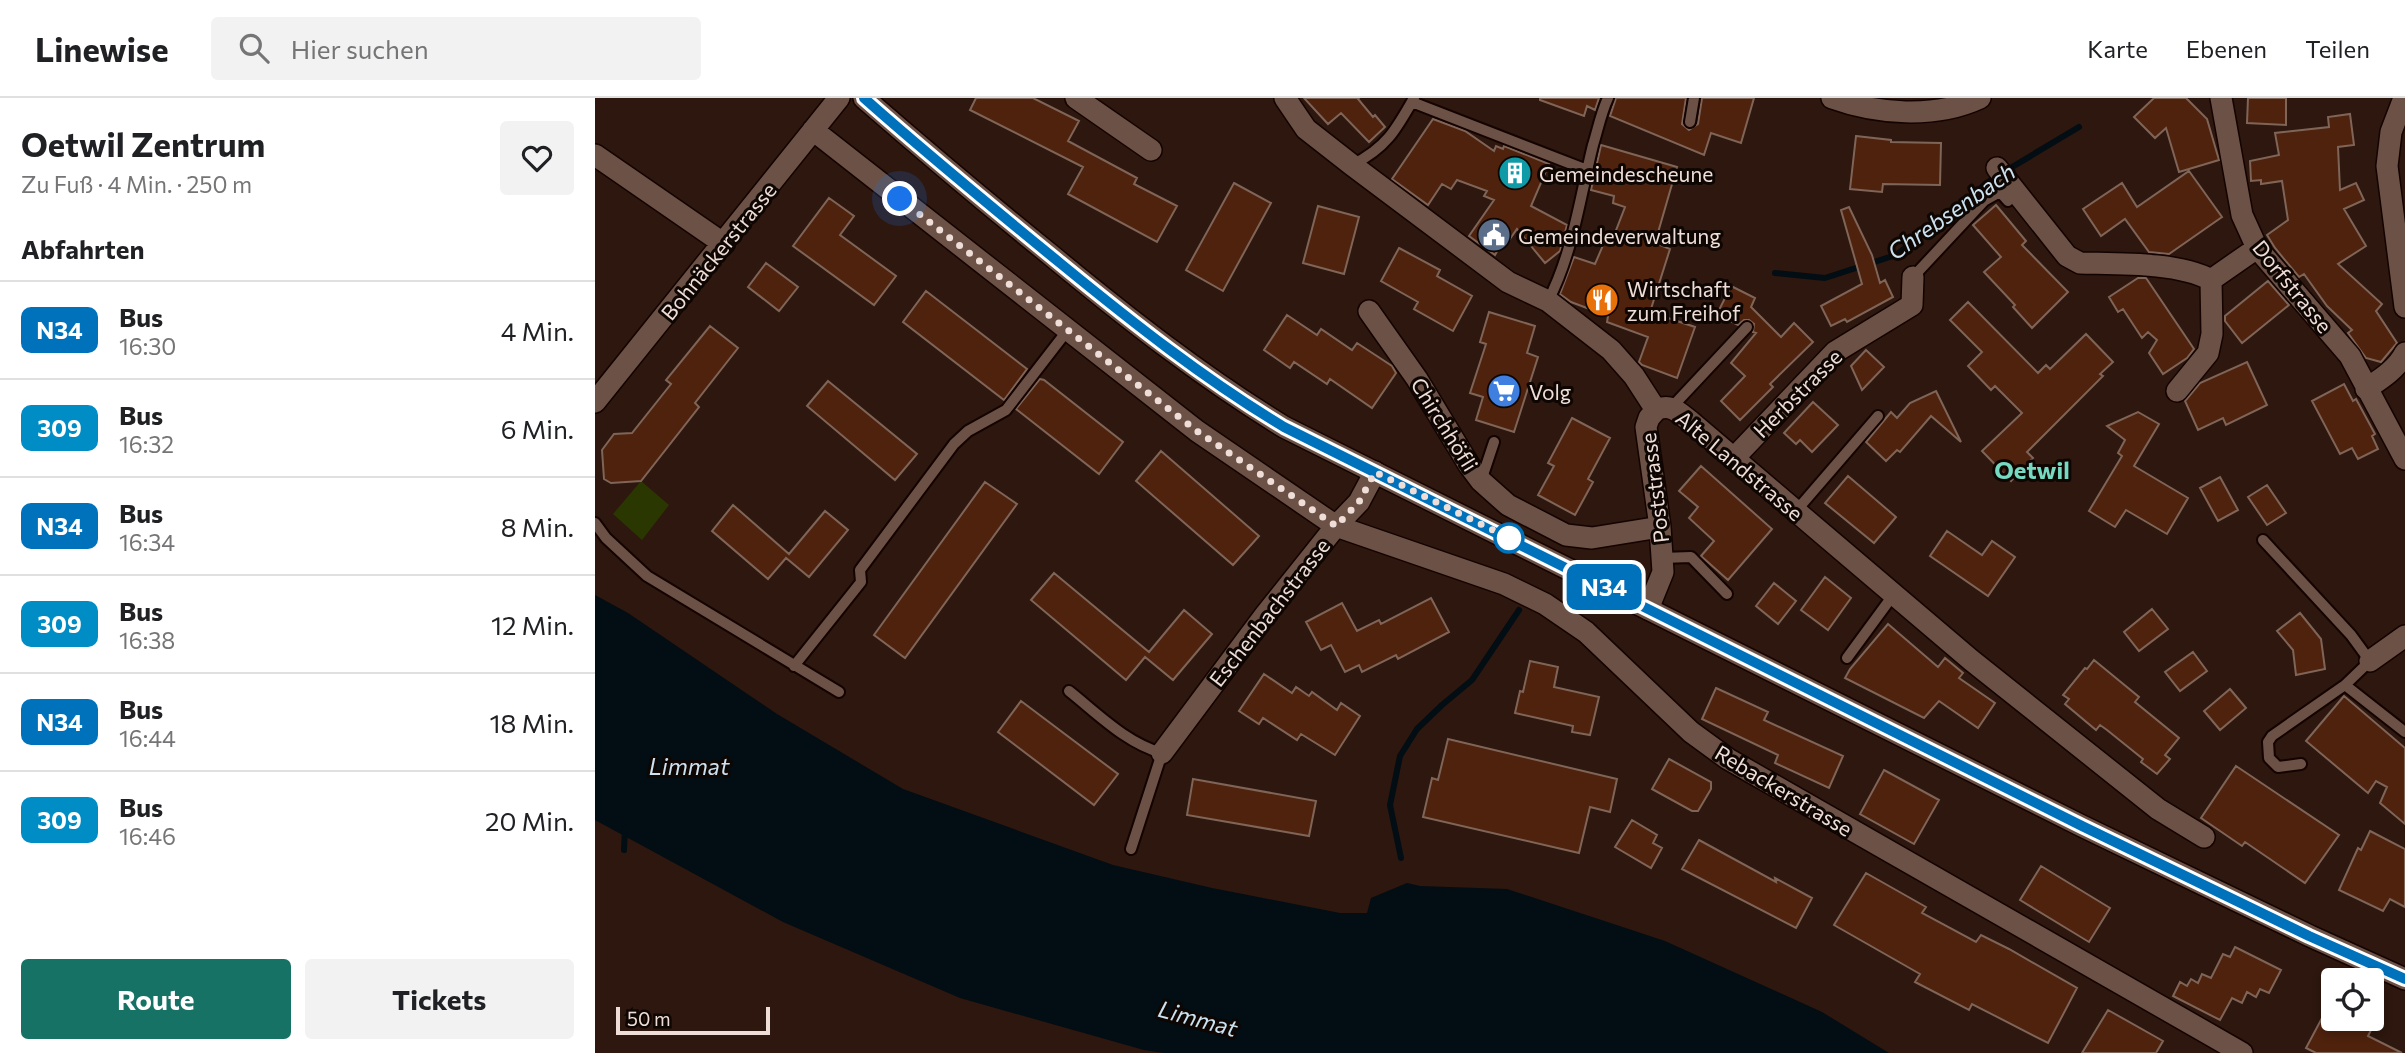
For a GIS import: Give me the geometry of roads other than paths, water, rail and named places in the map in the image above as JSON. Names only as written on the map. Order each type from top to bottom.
[{"type":"street","name":"Bohnäckerstrasse","points":[[595,402],[839,98]]},
{"type":"street","points":[[865,98],[997,211],[1193,369],[1284,427],[2082,826],[2309,936],[2405,979]]},
{"type":"street","points":[[1076,98],[1151,150]]},
{"type":"street","name":"Alte Landstrasse","points":[[1285,98],[1306,129],[1508,282],[1548,302],[1611,350],[1664,408],[1734,458],[1971,660],[2158,810],[2204,837]]},
{"type":"street","points":[[1832,98],[1868,109],[1903,111],[1939,109],[1980,98]]},
{"type":"street","name":"Dorfstrasse","points":[[2221,98],[2242,215],[2257,248],[2350,356],[2405,459]]},
{"type":"street","points":[[2404,98],[2391,132],[2388,166],[2405,307]]},
{"type":"street","name":"Rebackerstrasse","points":[[813,130],[1197,431],[1336,526],[1504,584],[1545,604],[1586,632],[1691,732],[1728,759],[2242,1053]]},
{"type":"street","points":[[595,155],[723,244]]},
{"type":"street","points":[[2000,172],[2066,255],[2074,261],[2143,265],[2200,274],[2211,280]]},
{"type":"street","points":[[2211,280],[2257,248]]},
{"type":"street","name":"Herbstrasse","points":[[1734,458],[1835,352],[1912,305],[1913,277]]},
{"type":"street","points":[[2177,391],[2208,353],[2212,334],[2211,280]]},
{"type":"street","name":"Chirchhöfli","points":[[1369,311],[1417,379],[1469,465],[1508,505],[1566,535],[1592,538],[1660,527]]},
{"type":"street","points":[[2366,388],[2384,377],[2401,361],[2405,353]]},
{"type":"street","name":"Poststrasse","points":[[1648,609],[1663,572],[1660,527],[1646,427],[1649,418],[1664,408]]},
{"type":"street","name":"Eschenbachstrasse","points":[[1163,753],[1265,615],[1336,526],[1359,502],[1375,472]]},
{"type":"street","points":[[2370,661],[2405,636]]},
{"type":"lane","points":[[1548,302],[1566,259],[1603,108],[1608,98]]},
{"type":"lane","points":[[1690,122],[1695,98]]},
{"type":"lane","points":[[1352,165],[1380,148],[1396,130],[1413,100],[1587,170]]},
{"type":"lane","points":[[1913,277],[1984,201],[2000,192],[2008,201]]},
{"type":"lane","points":[[1664,408],[1747,327]]},
{"type":"lane","points":[[794,666],[861,582],[860,570],[954,444],[968,431],[1006,410],[1067,331]]},
{"type":"lane","points":[[1795,511],[1878,416]]},
{"type":"lane","points":[[1482,481],[1494,442]]},
{"type":"lane","points":[[595,523],[606,538],[647,576],[839,692]]},
{"type":"lane","points":[[2263,540],[2351,635],[2370,661],[2345,685],[2272,736],[2268,742],[2269,758],[2278,767],[2301,764]]},
{"type":"lane","points":[[1662,558],[1691,557],[1727,594]]},
{"type":"lane","points":[[1847,658],[1894,594]]},
{"type":"lane","points":[[2345,685],[2405,732]]},
{"type":"lane","points":[[1069,691],[1127,737],[1163,753],[1131,849]]},
{"type":"water","name":"Limmat","points":[[595,595],[628,613],[777,714],[903,789],[1113,865],[1340,913],[1367,913],[1371,898],[1407,883],[1420,886],[1507,889],[1665,941],[1822,1012],[1889,1053],[1164,1053],[1144,1050],[960,998],[783,922],[595,820]]},
{"type":"waterway","name":"Chrebsenbach","points":[[1775,273],[1825,278],[1896,255],[1992,179],[2079,127]]},
{"type":"waterway","name":"Chrebsenbach","points":[[1401,858],[1390,805],[1400,756],[1417,729],[1472,680],[1519,610]]},
{"type":"waterway","points":[[624,850],[625,828]]},
{"type":"place","name":"Gemeindescheune","points":[[1515,173]]},
{"type":"place","name":"Gemeindeverwaltung","points":[[1494,235]]},
{"type":"place","name":"Wirtschaft zum Freihof","points":[[1602,300]]},
{"type":"place","name":"Volg","points":[[1504,391]]},
{"type":"district","name":"Oetwil","points":[[2032,469]]}]
